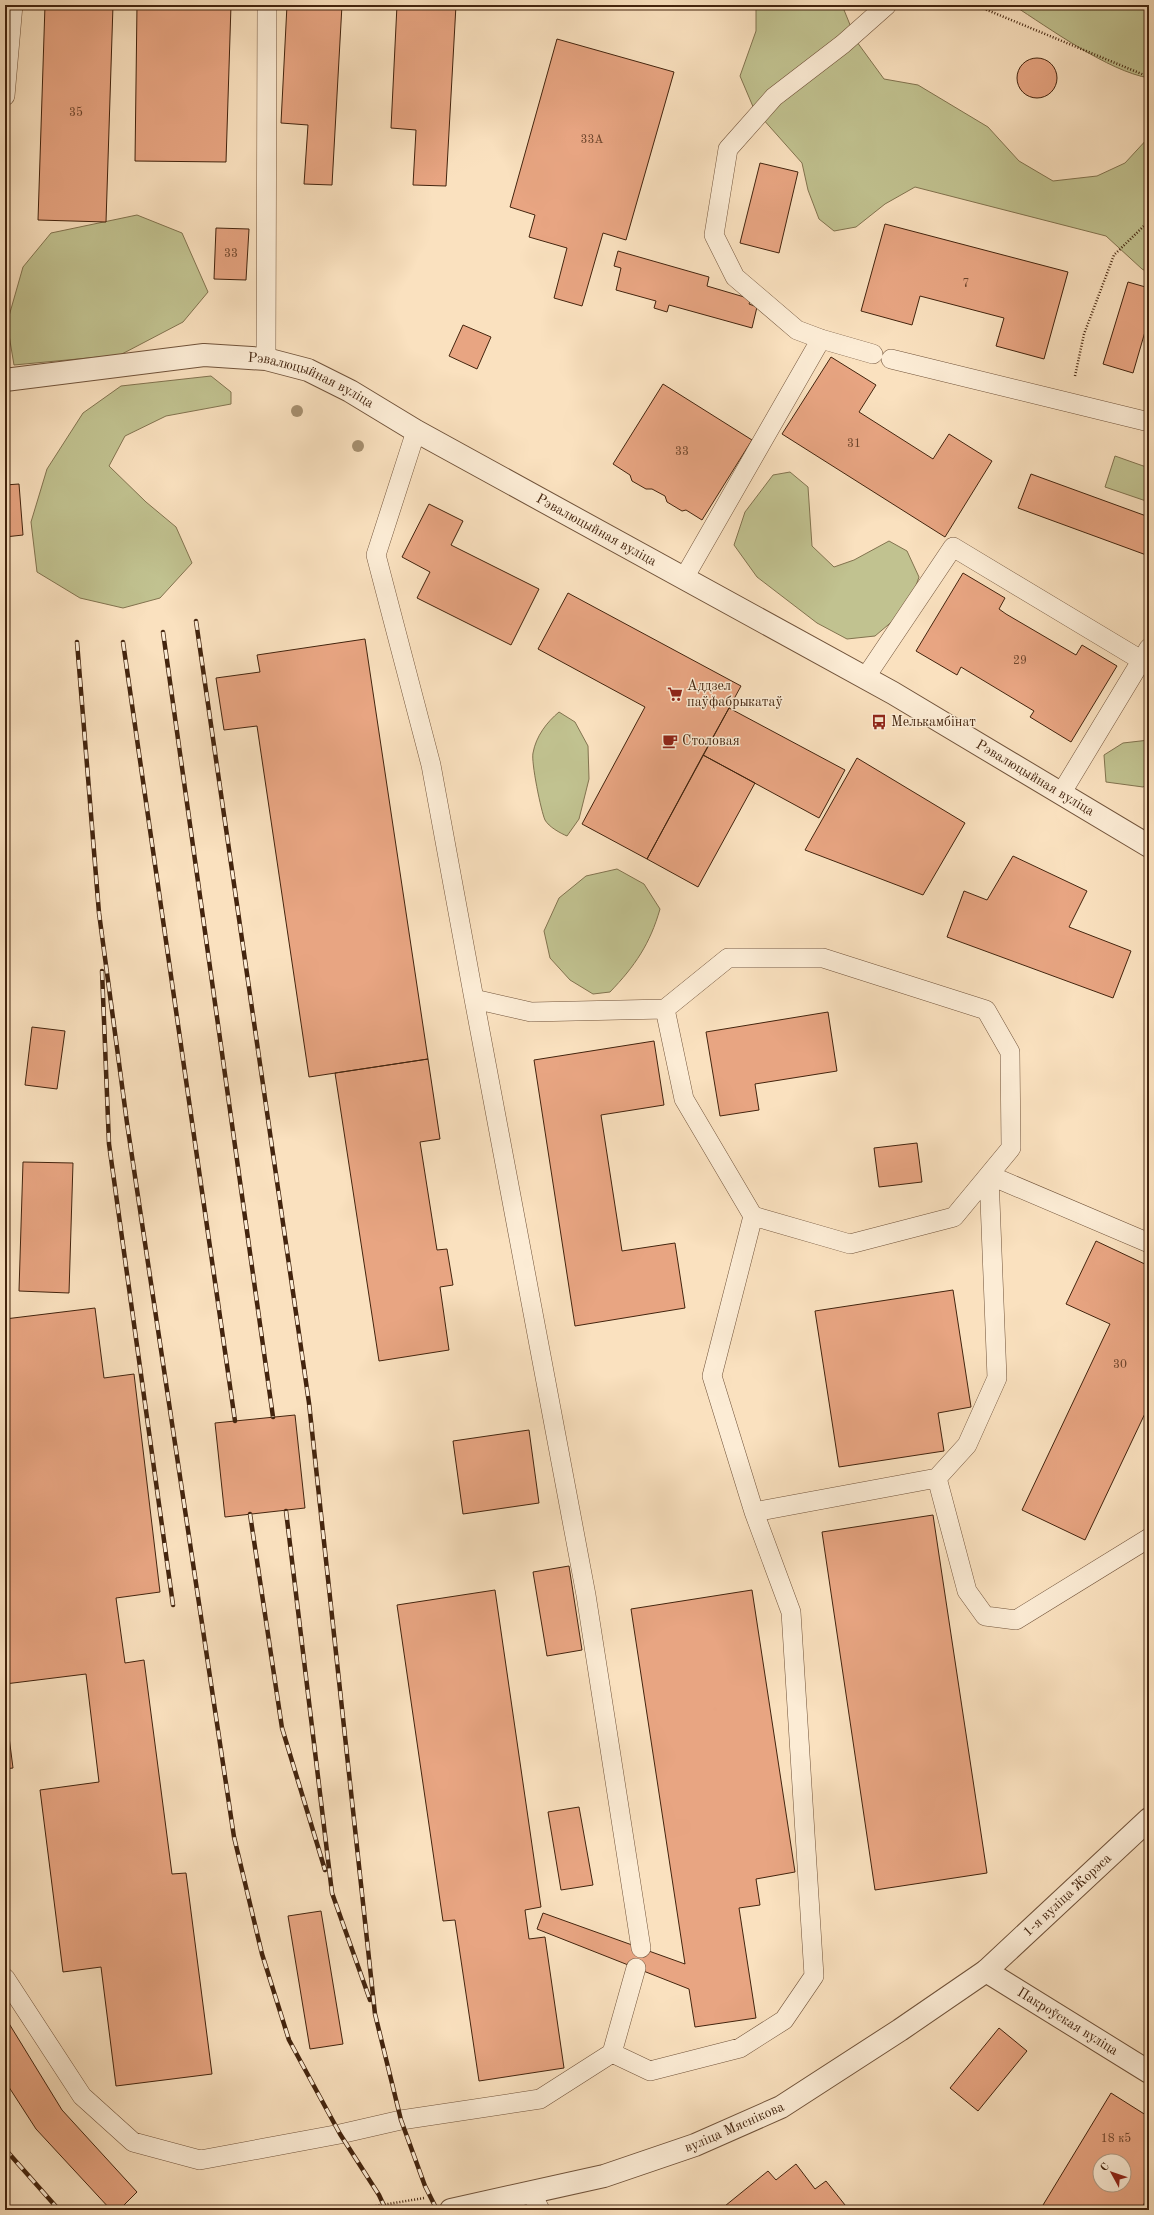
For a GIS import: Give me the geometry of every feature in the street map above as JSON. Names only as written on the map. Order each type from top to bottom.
[{"type":"street","name":"Рэвалюцыйная вуліца","points":[[5,380],[204,355],[266,359],[308,370],[350,391],[416,431],[865,678],[1062,792],[1149,846]]},
{"type":"street","name":"1-я вуліца Жорэса","points":[[986,1971],[1149,1819]]},
{"type":"street","name":"Пакроўская вуліца","points":[[986,1971],[1149,2072]]},
{"type":"street","name":"вуліца Мяснікова","points":[[451,2210],[535,2201],[688,2148],[781,2108],[900,2030],[986,1971]]},
{"type":"lane","points":[[5,96],[14,5]]},
{"type":"lane","points":[[266,359],[267,5]]},
{"type":"lane","points":[[873,354],[821,340],[797,330],[735,277],[714,235],[728,148],[774,97],[843,44],[886,5]]},
{"type":"lane","points":[[684,578],[821,340]]},
{"type":"lane","points":[[891,359],[1069,401],[1149,422]]},
{"type":"lane","points":[[416,431],[376,555],[431,765],[586,1595],[641,1948]]},
{"type":"lane","points":[[865,678],[953,547],[1145,654],[1062,792]]},
{"type":"lane","points":[[474,999],[531,1012],[665,1009],[728,958],[823,958],[986,1010],[1010,1052],[1011,1148],[954,1217],[850,1244],[753,1216],[684,1099],[665,1009]]},
{"type":"lane","points":[[989,1175],[1149,1242]]},
{"type":"lane","points":[[754,1512],[937,1478],[967,1445],[997,1378],[989,1175]]},
{"type":"lane","points":[[612,2053],[650,2071],[740,2048],[784,2020],[814,1976],[791,1612],[754,1512],[712,1376],[753,1216]]},
{"type":"lane","points":[[937,1478],[967,1590],[985,1616],[1016,1620],[1149,1538]]},
{"type":"lane","points":[[5,1978],[82,2096],[133,2142],[200,2160],[340,2134],[402,2120],[540,2099],[612,2053],[636,1968]]},
{"type":"path","points":[[975,5],[1149,77]]},
{"type":"path","points":[[1069,401],[1084,334],[1114,255],[1149,221]]},
{"type":"green space","points":[[756,5],[842,5],[857,42],[884,79],[918,85],[988,127],[1019,161],[1053,181],[1097,176],[1125,163],[1149,137],[1149,273],[1142,269],[1106,236],[915,187],[885,204],[856,227],[834,231],[819,219],[808,190],[802,163],[754,109],[740,76],[756,31]]},
{"type":"green space","points":[[1013,5],[1149,5],[1149,78],[1133,74],[1097,58]]},
{"type":"green space","points":[[137,215],[182,233],[208,292],[183,322],[120,355],[14,365],[7,323],[23,267],[51,233]]},
{"type":"green space","points":[[211,376],[231,392],[231,404],[166,416],[125,436],[109,466],[146,502],[176,527],[192,563],[160,598],[123,608],[80,598],[37,572],[31,522],[47,469],[83,413],[121,386]]},
{"type":"green space","points":[[1115,456],[1149,468],[1149,502],[1105,487]]},
{"type":"green space","points":[[790,472],[808,487],[812,546],[834,567],[854,560],[889,541],[907,551],[919,577],[908,608],[875,636],[847,639],[817,623],[757,577],[734,545],[745,512],[773,475]]},
{"type":"green space","points":[[559,712],[575,722],[588,746],[589,779],[579,819],[567,836],[552,827],[545,820],[533,766],[534,747],[539,735],[550,720]]},
{"type":"green space","points":[[1149,740],[1149,783],[1143,787],[1106,782],[1104,755],[1123,743]]},
{"type":"green space","points":[[617,869],[644,884],[660,909],[656,922],[641,954],[627,973],[610,992],[593,994],[570,980],[550,958],[544,931],[559,898],[586,876]]},
{"type":"building","points":[[45,5],[113,5],[106,222],[38,220]]},
{"type":"building","points":[[137,5],[231,5],[226,162],[135,161]]},
{"type":"building","points":[[287,5],[342,5],[332,185],[304,184],[308,125],[281,123]]},
{"type":"building","points":[[397,5],[456,5],[446,186],[413,185],[416,130],[391,128]]},
{"type":"building","points":[[557,39],[674,72],[626,240],[603,233],[582,306],[554,298],[567,248],[529,237],[535,215],[510,207]]},
{"type":"building","points":[[1041,58],[1048,61],[1054,67],[1057,78],[1056,86],[1048,95],[1041,98],[1033,98],[1026,95],[1018,86],[1017,74],[1020,67],[1029,59]]},
{"type":"building","points":[[760,163],[798,172],[779,253],[740,243]]},
{"type":"building","points":[[885,224],[1068,272],[1044,359],[996,346],[1004,318],[920,296],[912,325],[861,311]]},
{"type":"building","points":[[216,228],[249,229],[246,280],[214,279]]},
{"type":"building","points":[[618,251],[709,277],[707,286],[751,299],[749,304],[757,307],[752,328],[669,305],[667,312],[654,308],[656,301],[616,290],[621,268],[614,266]]},
{"type":"building","points":[[1128,282],[1149,288],[1149,318],[1133,373],[1103,364]]},
{"type":"building","points":[[463,325],[491,337],[477,369],[449,356]]},
{"type":"building","points":[[831,357],[876,385],[859,412],[933,459],[949,434],[992,461],[945,537],[782,434]]},
{"type":"building","points":[[663,384],[752,440],[702,520],[686,510],[682,511],[667,502],[665,496],[652,489],[646,489],[632,481],[630,475],[613,464]]},
{"type":"building","points":[[1031,474],[1149,517],[1149,556],[1018,508]]},
{"type":"building","points":[[19,484],[23,535],[5,537],[5,485]]},
{"type":"building","points":[[429,504],[463,521],[451,545],[539,589],[511,645],[417,598],[430,572],[402,557]]},
{"type":"building","points":[[963,573],[1005,598],[999,609],[1006,614],[1076,655],[1082,645],[1117,666],[1071,742],[1030,717],[1034,711],[961,667],[957,675],[916,651]]},
{"type":"building","points":[[568,593],[741,686],[647,859],[582,824],[645,707],[538,649]]},
{"type":"building","points":[[365,639],[428,1059],[309,1077],[257,726],[224,730],[216,678],[260,672],[257,655]]},
{"type":"building","points":[[729,708],[845,770],[819,818],[703,755]]},
{"type":"building","points":[[703,755],[755,783],[698,887],[647,859]]},
{"type":"building","points":[[857,758],[965,823],[923,895],[805,850]]},
{"type":"building","points":[[1013,856],[1087,891],[1069,927],[1131,951],[1113,998],[947,937],[964,891],[987,900]]},
{"type":"building","points":[[828,1012],[837,1071],[755,1084],[759,1110],[720,1116],[706,1032]]},
{"type":"building","points":[[32,1027],[65,1031],[57,1089],[25,1085]]},
{"type":"building","points":[[654,1041],[664,1105],[601,1115],[622,1251],[675,1243],[685,1308],[575,1326],[534,1060]]},
{"type":"building","points":[[428,1059],[440,1139],[420,1142],[437,1250],[447,1249],[453,1285],[440,1287],[449,1350],[379,1361],[335,1073]]},
{"type":"building","points":[[917,1143],[922,1182],[879,1187],[874,1148]]},
{"type":"building","points":[[23,1162],[73,1163],[69,1293],[19,1291]]},
{"type":"building","points":[[1096,1241],[1149,1266],[1149,1405],[1085,1540],[1022,1510],[1110,1324],[1066,1304]]},
{"type":"building","points":[[953,1290],[971,1407],[938,1413],[944,1451],[839,1467],[815,1311]]},
{"type":"building","points":[[95,1308],[104,1378],[134,1374],[160,1592],[116,1598],[125,1663],[144,1660],[172,1874],[186,1873],[212,2074],[116,2086],[101,1967],[63,1972],[40,1790],[99,1782],[86,1674],[5,1684],[5,1319]]},
{"type":"building","points":[[295,1415],[305,1508],[225,1517],[215,1423]]},
{"type":"building","points":[[529,1430],[539,1503],[463,1514],[453,1441]]},
{"type":"building","points":[[933,1515],[987,1873],[875,1890],[822,1532]]},
{"type":"building","points":[[569,1566],[582,1650],[547,1656],[533,1572]]},
{"type":"building","points":[[495,1590],[541,1907],[525,1910],[529,1939],[545,1937],[564,2068],[479,2081],[455,1920],[443,1921],[397,1605]]},
{"type":"building","points":[[752,1590],[795,1872],[756,1879],[760,1905],[739,1908],[756,2018],[695,2027],[689,1989],[537,1929],[543,1913],[685,1964],[631,1609]]},
{"type":"building","points":[[5,1729],[8,1729],[13,1768],[5,1769]]},
{"type":"building","points":[[579,1807],[593,1885],[561,1890],[548,1812]]},
{"type":"building","points":[[321,1911],[343,2044],[310,2049],[288,1916]]},
{"type":"building","points":[[5,2017],[62,2110],[137,2192],[119,2210],[111,2210],[36,2129],[5,2081]]},
{"type":"building","points":[[999,2028],[1027,2051],[978,2111],[950,2088]]},
{"type":"building","points":[[1111,2093],[1149,2117],[1149,2196],[1140,2210],[1040,2210]]},
{"type":"building","points":[[796,2164],[815,2189],[826,2181],[849,2210],[720,2210],[768,2171],[776,2180]]},
{"type":"railway","points":[[196,621],[309,1403],[375,2014],[401,2120],[425,2186],[437,2210]]},
{"type":"railway","points":[[163,632],[273,1417]]},
{"type":"railway","points":[[77,642],[99,913],[127,1123],[234,1837],[262,1954],[289,2040],[340,2134],[379,2195],[386,2210]]},
{"type":"railway","points":[[123,642],[235,1421]]},
{"type":"railway","points":[[102,971],[109,1144],[173,1605]]},
{"type":"railway","points":[[286,1511],[332,1893],[370,2000]]},
{"type":"railway","points":[[250,1514],[282,1728],[325,1870]]},
{"type":"railway","points":[[5,2149],[59,2210]]},
{"type":"place","name":"Аддзел паўфабрыкатаў","points":[[675,694]]},
{"type":"place","name":"Мелькамбінат","points":[[879,722]]},
{"type":"place","name":"Столовая","points":[[670,741]]}]
